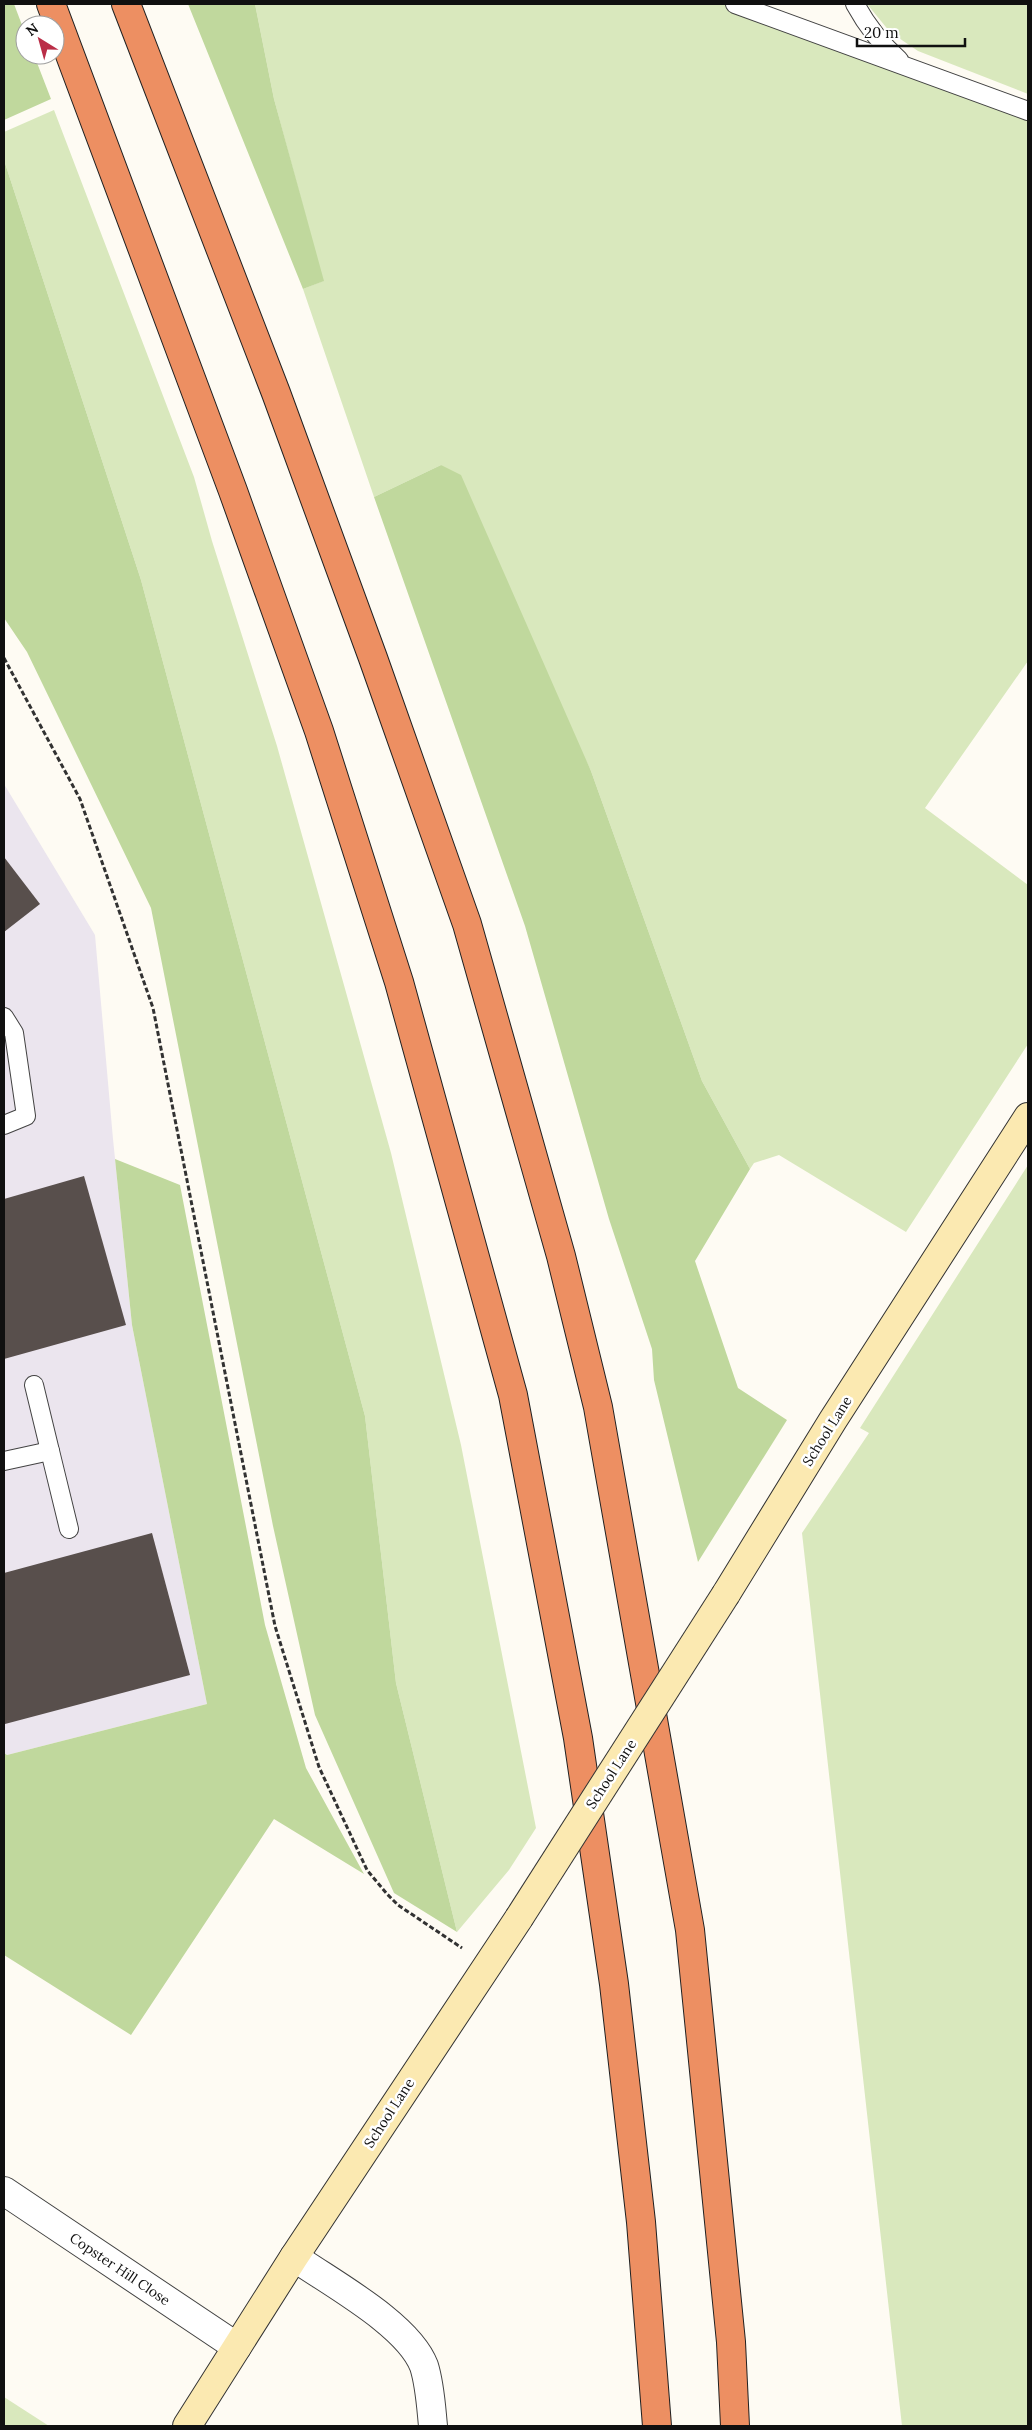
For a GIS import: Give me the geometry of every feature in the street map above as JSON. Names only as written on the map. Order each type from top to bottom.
[{"type":"highway","points":[[51,4],[233,491],[319,731],[399,982],[512,1395],[578,1738],[612,1974],[641,2222],[657,2426]]},
{"type":"highway","points":[[126,4],[276,393],[374,658],[467,924],[561,1256],[598,1406],[690,1930],[731,2342],[735,2426]]},
{"type":"main road","name":"School Lane","points":[[187,2426],[294,2257],[519,1918],[726,1594],[833,1420],[1028,1117]]},
{"type":"street","name":"Copster Hill Close","points":[[4,2191],[237,2348]]},
{"type":"street","points":[[294,2257],[385,2319],[409,2342],[423,2365],[428,2379],[433,2426]]},
{"type":"lane","points":[[735,4],[1028,111]]},
{"type":"lane","points":[[855,4],[864,22],[882,45],[906,66]]},
{"type":"lane","points":[[4,1017],[14,1033],[26,1116],[4,1125]]},
{"type":"lane","points":[[34,1385],[69,1529]]},
{"type":"lane","points":[[4,1461],[50,1451]]},
{"type":"path","points":[[4,658],[80,799],[152,1008],[275,1626],[319,1767],[367,1870],[387,1894],[398,1905],[487,1964]]},
{"type":"shaded area","points":[[4,784],[95,935],[132,1325],[207,1704],[7,1755],[4,1753]]},
{"type":"green space","points":[[4,4],[14,4],[18,15],[15,15],[15,65],[38,65],[51,99],[4,120]]},
{"type":"green space","points":[[188,4],[255,4],[274,99],[324,281],[303,289]]},
{"type":"green space","points":[[255,4],[723,4],[1028,116],[1028,661],[925,808],[1028,885],[1028,1044],[906,1232],[779,1155],[754,1163],[750,1169],[702,1081],[591,771],[441,465],[374,497],[303,289],[323,281],[274,99]]},
{"type":"green space","points":[[867,4],[1028,4],[1028,94],[918,51],[890,32]]},
{"type":"green space","points":[[54,110],[194,477],[212,541],[277,746],[391,1153],[461,1445],[536,1828],[509,1870],[457,1932],[396,1683],[365,1416],[141,580],[4,160],[4,132]]},
{"type":"green space","points":[[4,160],[141,580],[365,1416],[396,1683],[457,1932],[394,1893],[315,1715],[273,1526],[151,908],[27,652],[4,618]]},
{"type":"green space","points":[[441,465],[461,475],[591,771],[702,1081],[750,1169],[695,1261],[738,1388],[787,1420],[698,1562],[654,1380],[652,1349],[609,1219],[525,926],[374,497]]},
{"type":"green space","points":[[115,1159],[180,1185],[265,1625],[306,1768],[364,1874],[274,1819],[131,2035],[4,1955],[4,1753],[7,1755],[207,1704],[132,1325]]},
{"type":"green space","points":[[1028,1165],[1028,2426],[902,2426],[802,1533],[869,1433],[860,1428]]},
{"type":"green space","points":[[4,2397],[49,2426],[4,2426]]},
{"type":"building","points":[[4,857],[40,904],[4,932]]},
{"type":"building","points":[[84,1176],[126,1325],[4,1359],[4,1199]]},
{"type":"building","points":[[152,1533],[190,1675],[5,1724],[4,1573]]}]
